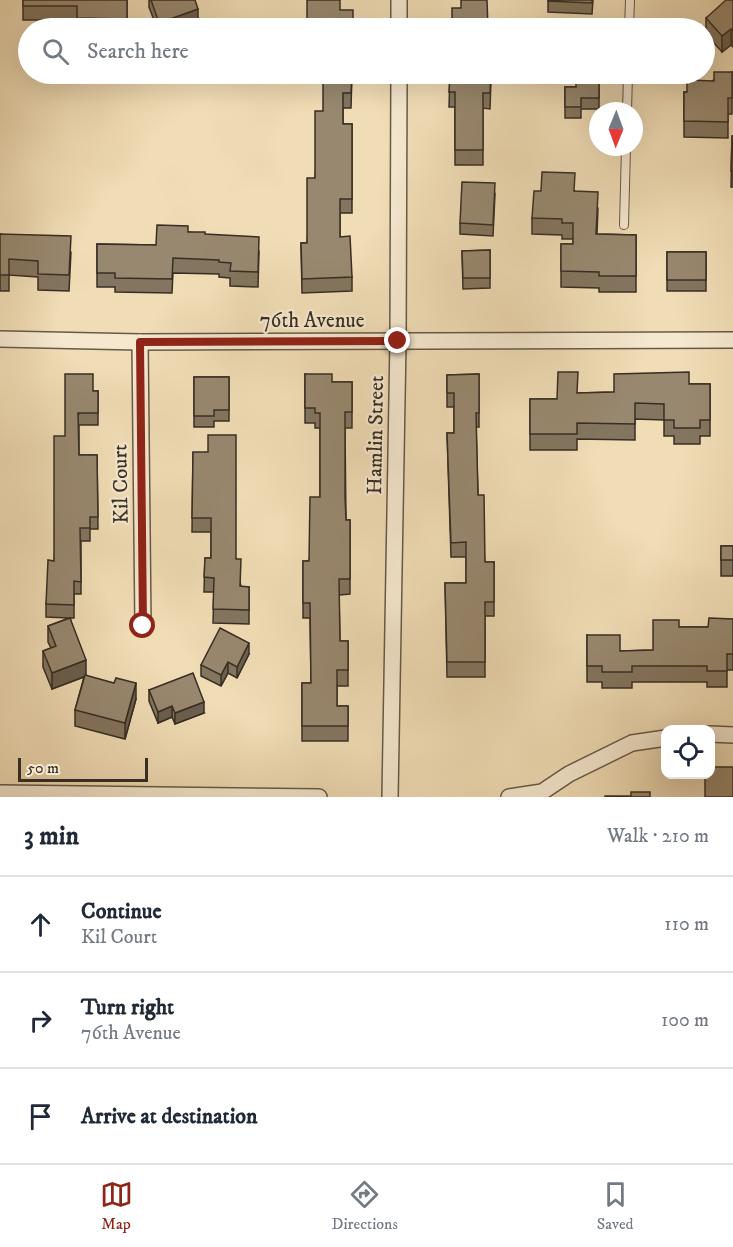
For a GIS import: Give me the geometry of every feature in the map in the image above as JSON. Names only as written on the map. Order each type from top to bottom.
[{"type":"street","points":[[399,0],[399,18]]},
{"type":"street","name":"Hamlin Street","points":[[390,797],[398,341],[399,84]]},
{"type":"street","name":"76th Avenue","points":[[0,339],[140,342],[733,340]]},
{"type":"street","name":"Kil Court","points":[[140,342],[143,626]]},
{"type":"street","points":[[715,734],[733,735]]},
{"type":"street","points":[[509,797],[542,792],[569,774],[632,743],[661,739]]},
{"type":"street","points":[[0,793],[319,797]]},
{"type":"lane","points":[[629,18],[630,0]]},
{"type":"lane","points":[[627,102],[628,84]]},
{"type":"lane","points":[[624,225],[626,156]]},
{"type":"building","points":[[23,0],[127,0],[127,18],[77,18],[77,6],[23,6]]},
{"type":"building","points":[[151,0],[195,0],[198,9],[173,18],[157,18]]},
{"type":"building","points":[[307,0],[340,0],[340,10],[353,10],[353,18],[307,18]]},
{"type":"building","points":[[461,0],[487,0],[488,18],[452,18],[452,8],[461,8]]},
{"type":"building","points":[[592,0],[592,3],[548,1]]},
{"type":"building","points":[[726,0],[733,0],[733,31],[731,29],[722,36],[715,28],[715,18],[706,18]]},
{"type":"building","points":[[715,72],[732,72],[732,98],[728,98],[728,122],[684,121],[684,92],[687,92],[687,84],[715,84]]},
{"type":"building","points":[[323,84],[351,84],[351,93],[343,93],[343,124],[352,124],[352,199],[340,199],[340,237],[350,236],[352,277],[302,279],[301,243],[307,243],[307,178],[315,178],[315,111],[323,111]]},
{"type":"building","points":[[449,84],[490,84],[490,93],[483,93],[483,150],[455,150],[455,92],[449,92]]},
{"type":"building","points":[[576,84],[599,84],[599,98],[581,98],[581,107],[565,107],[565,87],[576,87]]},
{"type":"building","points":[[732,136],[733,171],[731,171]]},
{"type":"building","points":[[542,172],[575,173],[574,191],[598,192],[596,234],[636,235],[636,276],[599,276],[599,272],[561,271],[561,244],[573,244],[573,223],[562,223],[562,219],[532,218],[534,191],[541,191]]},
{"type":"building","points":[[462,182],[495,183],[493,225],[460,223]]},
{"type":"building","points":[[157,225],[188,226],[188,232],[205,232],[205,234],[259,237],[258,272],[230,271],[231,263],[219,262],[219,260],[173,258],[172,279],[115,278],[115,273],[97,273],[97,244],[156,245]]},
{"type":"building","points":[[0,234],[71,236],[69,275],[38,274],[38,261],[9,259],[9,275],[0,275]]},
{"type":"building","points":[[490,250],[490,278],[463,278],[462,251]]},
{"type":"building","points":[[667,252],[706,252],[706,280],[667,280]]},
{"type":"building","points":[[558,372],[578,372],[577,393],[614,392],[614,374],[689,372],[689,384],[710,384],[710,420],[700,420],[700,428],[674,428],[674,420],[664,420],[664,404],[635,403],[635,424],[577,423],[577,434],[530,434],[530,399],[557,399]]},
{"type":"building","points":[[65,374],[93,374],[93,391],[98,391],[98,413],[78,413],[79,455],[97,455],[98,517],[90,517],[90,528],[80,528],[81,582],[74,581],[74,605],[46,604],[48,560],[54,561],[54,436],[65,436]]},
{"type":"building","points":[[305,374],[332,374],[332,382],[352,382],[352,412],[345,412],[345,497],[346,520],[350,520],[350,579],[339,579],[340,641],[348,641],[348,670],[337,670],[337,706],[348,706],[348,726],[302,726],[302,683],[311,683],[310,603],[303,603],[303,561],[309,561],[310,497],[320,497],[320,413],[315,413],[315,408],[305,408]]},
{"type":"building","points":[[479,374],[479,413],[476,413],[478,495],[484,495],[485,562],[494,562],[494,602],[485,602],[485,662],[447,662],[445,583],[466,583],[466,542],[451,543],[447,433],[454,433],[454,393],[447,393],[447,375]]},
{"type":"building","points":[[194,377],[229,377],[229,410],[214,410],[214,416],[194,416]]},
{"type":"building","points":[[208,435],[236,435],[236,559],[241,559],[240,586],[249,587],[249,610],[213,609],[214,578],[204,577],[205,558],[211,558],[211,518],[192,518],[193,452],[208,452]]},
{"type":"building","points":[[721,546],[733,546],[733,560],[721,560]]},
{"type":"building","points":[[70,618],[86,660],[52,673],[43,651],[56,646],[48,626]]},
{"type":"building","points":[[709,618],[733,619],[733,654],[727,654],[727,671],[707,671],[707,666],[632,666],[632,672],[602,672],[602,666],[587,666],[587,635],[620,635],[620,651],[653,650],[653,620],[679,620],[679,627],[708,627]]},
{"type":"building","points":[[220,628],[249,643],[237,667],[228,662],[221,675],[201,665]]},
{"type":"building","points":[[193,673],[204,702],[175,713],[172,706],[158,712],[149,690]]},
{"type":"building","points":[[85,675],[114,683],[116,678],[136,683],[125,723],[75,710]]},
{"type":"building","points":[[715,767],[733,767],[733,797],[705,797],[705,779],[715,779]]},
{"type":"building","points":[[631,792],[650,792],[650,797],[605,797],[631,796]]},
{"type":"route","points":[[143,626],[140,342],[398,341]]}]
